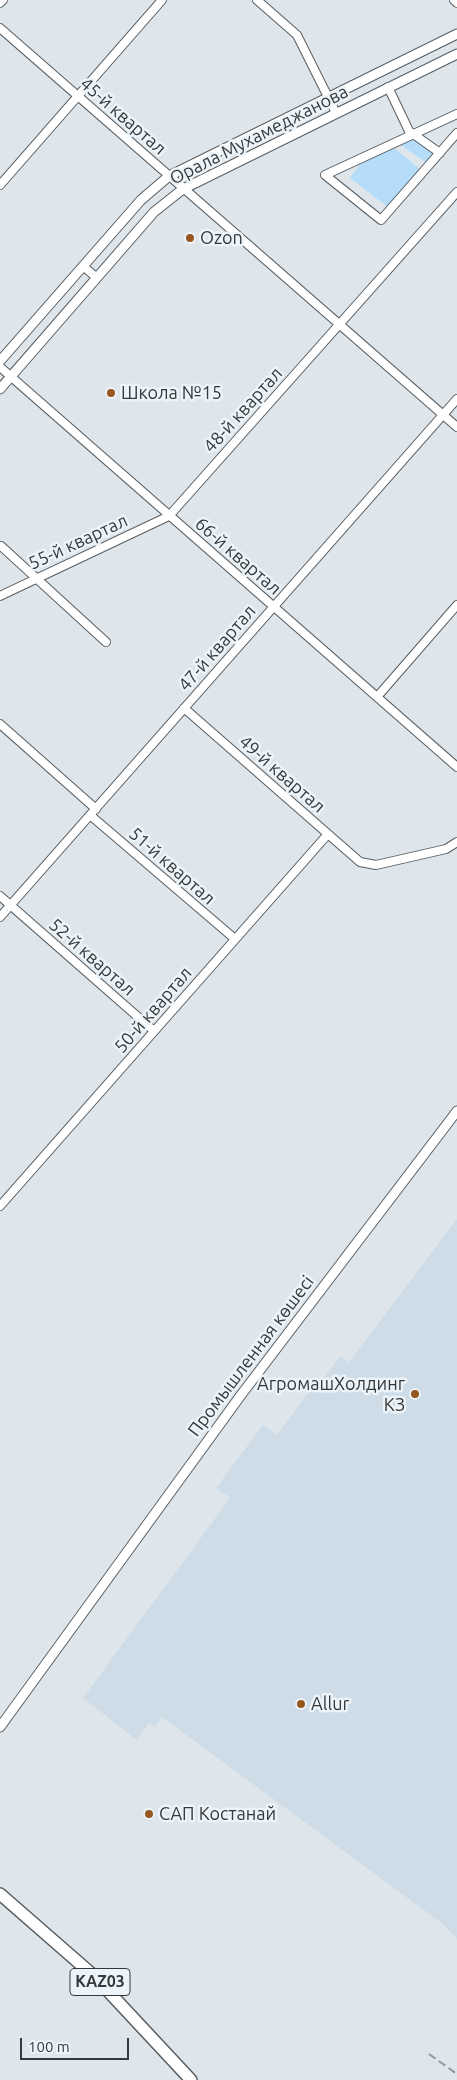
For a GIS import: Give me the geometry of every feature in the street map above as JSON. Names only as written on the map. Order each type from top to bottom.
[{"type":"main road","name":"KАZ03","points":[[0,1894],[94,1976],[191,2080]]},
{"type":"street","points":[[0,3],[3,0]]},
{"type":"street","points":[[0,185],[162,0]]},
{"type":"street","points":[[257,0],[297,35],[336,113]]},
{"type":"street","name":"45-й квартал","points":[[0,28],[457,427]]},
{"type":"street","name":"Орала Мухамеджанова","points":[[0,361],[141,200],[170,176],[457,34]]},
{"type":"street","name":"Орала Мухамеджанова","points":[[0,389],[154,212],[183,189],[457,54]]},
{"type":"street","points":[[388,87],[409,131],[440,152]]},
{"type":"street","points":[[457,114],[412,133],[325,175],[381,220],[457,133]]},
{"type":"street","points":[[340,325],[457,192]]},
{"type":"street","points":[[83,266],[97,278]]},
{"type":"street","name":"48-й квартал","points":[[169,516],[340,325]]},
{"type":"street","name":"66-й квартал","points":[[0,367],[457,767]]},
{"type":"street","name":"47-й квартал","points":[[0,917],[457,398]]},
{"type":"street","name":"55-й квартал","points":[[0,596],[169,516]]},
{"type":"street","points":[[1,546],[106,642]]},
{"type":"street","points":[[377,697],[457,605]]},
{"type":"street","name":"49-й квартал","points":[[184,708],[360,862],[376,865],[446,849],[457,842]]},
{"type":"street","name":"51-й квартал","points":[[0,724],[93,812],[235,940]]},
{"type":"street","name":"50-й квартал","points":[[0,1206],[328,834]]},
{"type":"street","name":"52-й квартал","points":[[0,896],[154,1031]]},
{"type":"street","name":"Промышленная көшесі","points":[[0,1727],[241,1395],[457,1111]]},
{"type":"shaded area","points":[[411,137],[435,154],[428,164],[398,143]]},
{"type":"shaded area","points":[[391,146],[420,169],[389,208],[350,178],[364,159]]},
{"type":"shaded area","name":"Allur","points":[[457,1219],[457,1939],[443,1924],[162,1717],[155,1727],[149,1723],[137,1740],[83,1698],[230,1498],[216,1488],[263,1425],[277,1435],[311,1389],[314,1391],[340,1356],[349,1362]]},
{"type":"railway","points":[[429,2054],[457,2074]]},
{"type":"place","name":"Ozon","points":[[190,238]]},
{"type":"place","name":"Школа №15","points":[[111,393]]},
{"type":"place","name":"АгромашХолдинг КЗ","points":[[415,1394]]},
{"type":"place","name":"Allur","points":[[301,1704]]},
{"type":"place","name":"САП Костанай","points":[[149,1814]]}]
